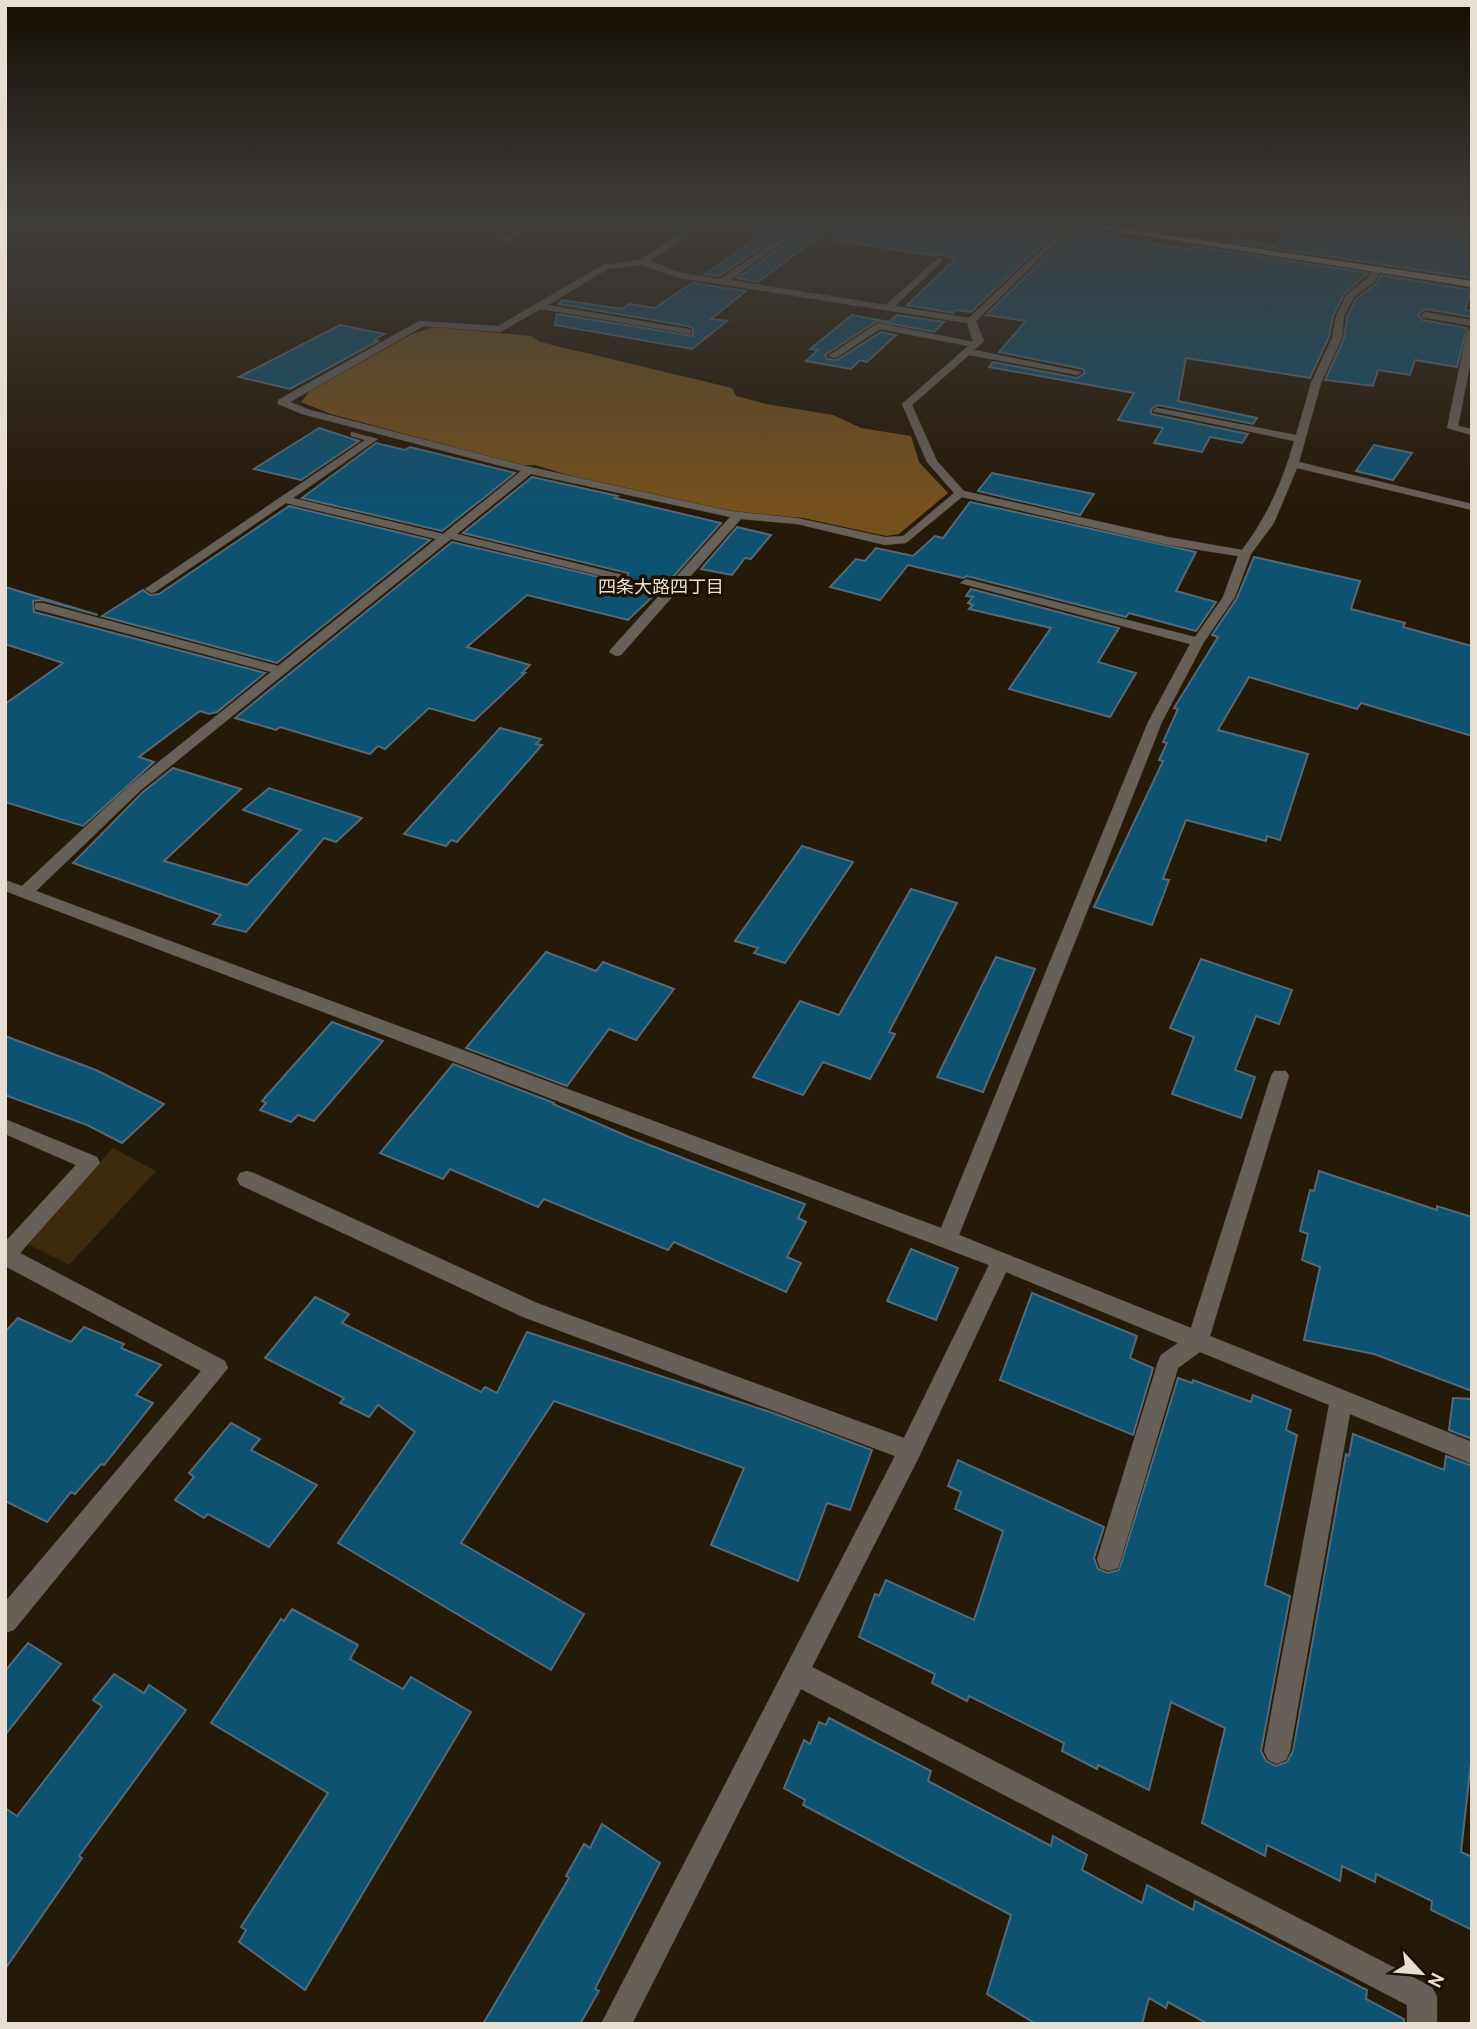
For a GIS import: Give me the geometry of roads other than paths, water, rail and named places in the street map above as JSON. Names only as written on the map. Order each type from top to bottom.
[{"type":"street","points":[[520,318],[500,329],[422,323],[282,402],[306,412],[529,470],[738,515],[797,521],[885,541],[905,539],[960,493]]},
{"type":"street","points":[[610,318],[688,331]]},
{"type":"street","points":[[950,318],[971,321]]},
{"type":"street","points":[[971,321],[974,318]]},
{"type":"street","points":[[947,1240],[1155,722],[1198,642],[1229,597],[1245,554],[1268,523],[1293,464],[1316,383],[1337,338],[1340,318]]},
{"type":"street","points":[[1441,318],[1472,323]]},
{"type":"street","points":[[971,321],[979,341],[976,345],[907,404],[932,462],[960,493],[1168,541],[1245,554]]},
{"type":"street","points":[[833,356],[878,326],[976,345]]},
{"type":"street","points":[[1472,331],[1452,428],[1472,432]]},
{"type":"street","points":[[967,352],[1077,372]]},
{"type":"street","points":[[1157,411],[1301,439]]},
{"type":"street","points":[[151,589],[373,439],[299,416],[306,412]]},
{"type":"street","points":[[1293,464],[1472,507]]},
{"type":"street","points":[[25,892],[136,787],[529,470]]},
{"type":"street","points":[[284,499],[623,579]]},
{"type":"street","points":[[616,652],[738,515]]},
{"type":"street","points":[[966,583],[1198,642]]},
{"type":"street","points":[[38,606],[280,670]]},
{"type":"street","points":[[5,885],[947,1240],[1472,1453]]},
{"type":"street","points":[[1109,1559],[1169,1362],[1197,1342],[1280,1076]]},
{"type":"street","points":[[5,1126],[90,1163],[6,1256],[217,1367],[5,1620]]},
{"type":"street","points":[[247,1179],[530,1310],[910,1451]]},
{"type":"street","points":[[616,2024],[910,1451],[1001,1261]]},
{"type":"street","points":[[1277,1751],[1341,1401]]},
{"type":"street","points":[[797,1673],[1422,1997],[1422,2024]]},
{"type":"district","name":"四条大路四丁目","points":[[661,587]]}]
